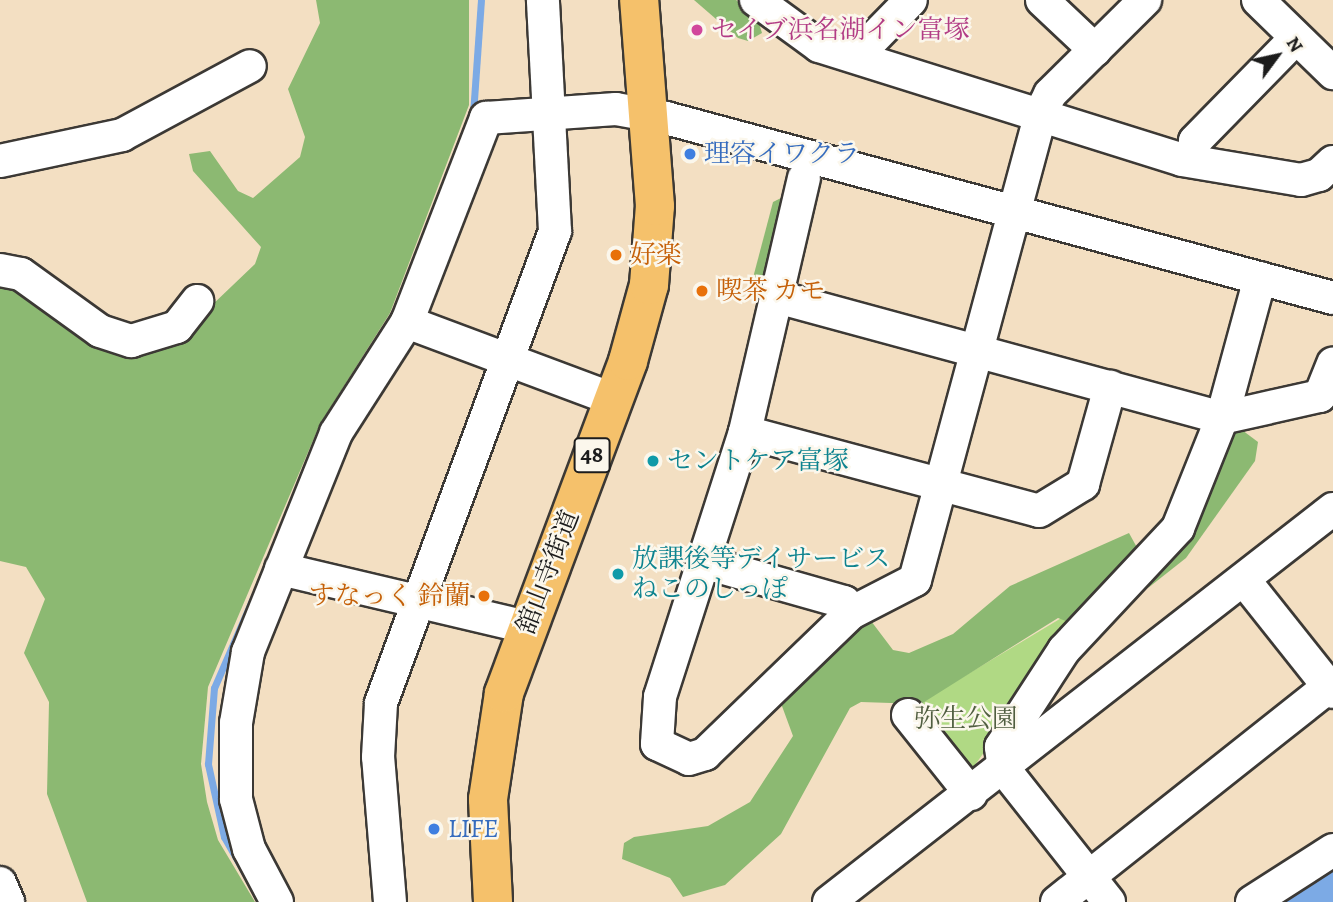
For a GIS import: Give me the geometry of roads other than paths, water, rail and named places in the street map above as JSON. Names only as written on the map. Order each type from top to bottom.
[{"type":"main road","name":"舘山寺街道","points":[[493,902],[489,773],[504,693],[644,310],[653,258],[648,114],[639,0]]},
{"type":"street","points":[[390,902],[378,730],[418,601],[555,231],[543,0]]},
{"type":"street","points":[[756,0],[819,46],[1041,112],[1192,161],[1301,180],[1319,175],[1333,162]]},
{"type":"street","points":[[862,58],[866,46],[911,0]]},
{"type":"street","points":[[1042,0],[1095,50]]},
{"type":"street","points":[[804,178],[779,273],[781,298],[745,432],[659,704],[657,744],[668,754],[689,759],[705,754],[851,612],[915,579],[1041,112],[1050,94],[1145,0]]},
{"type":"street","points":[[1258,0],[1333,73]]},
{"type":"street","points":[[1192,161],[1195,141],[1296,38]]},
{"type":"street","points":[[0,161],[122,135],[250,66]]},
{"type":"street","points":[[277,902],[249,849],[234,774],[243,676],[281,569],[336,433],[407,322],[486,118],[547,114],[648,114],[1333,298]]},
{"type":"street","points":[[0,270],[21,274],[100,331],[131,341],[177,327],[197,301]]},
{"type":"street","points":[[1109,902],[1004,769],[1001,747],[1064,650],[1178,528],[1222,418],[1260,278]]},
{"type":"street","points":[[781,298],[1222,418],[1320,396],[1333,363]]},
{"type":"street","points":[[407,322],[613,400]]},
{"type":"street","points":[[745,432],[1031,510],[1053,506],[1083,485],[1110,387]]},
{"type":"street","points":[[829,902],[1004,769],[1333,509]]},
{"type":"street","points":[[702,562],[844,601],[851,612]]},
{"type":"street","points":[[281,569],[527,627]]},
{"type":"street","points":[[1057,902],[1331,687],[1244,580]]},
{"type":"street","points":[[908,715],[971,794]]},
{"type":"street","points":[[1252,902],[1333,850]]},
{"type":"street","points":[[0,883],[8,902]]},
{"type":"waterway","points":[[473,114],[481,0]]},
{"type":"waterway","points":[[252,886],[224,837],[208,764],[214,688],[253,598]]},
{"type":"waterway","points":[[1304,902],[1333,889]]},
{"type":"place","name":"セイブ浜名湖イン富塚","points":[[697,30]]},
{"type":"place","name":"理容イワクラ","points":[[690,154]]},
{"type":"place","name":"好楽","points":[[616,255]]},
{"type":"place","name":"喫茶 カモ","points":[[702,291]]},
{"type":"place","name":"セントケア富塚","points":[[653,461]]},
{"type":"place","name":"放課後等デイサービス ねこのしっぽ","points":[[618,574]]},
{"type":"place","name":"すなっく 鈴蘭","points":[[484,596]]},
{"type":"place","name":"LIFE","points":[[434,829]]},
{"type":"park label","name":"弥生公園","points":[[966,719]]}]
